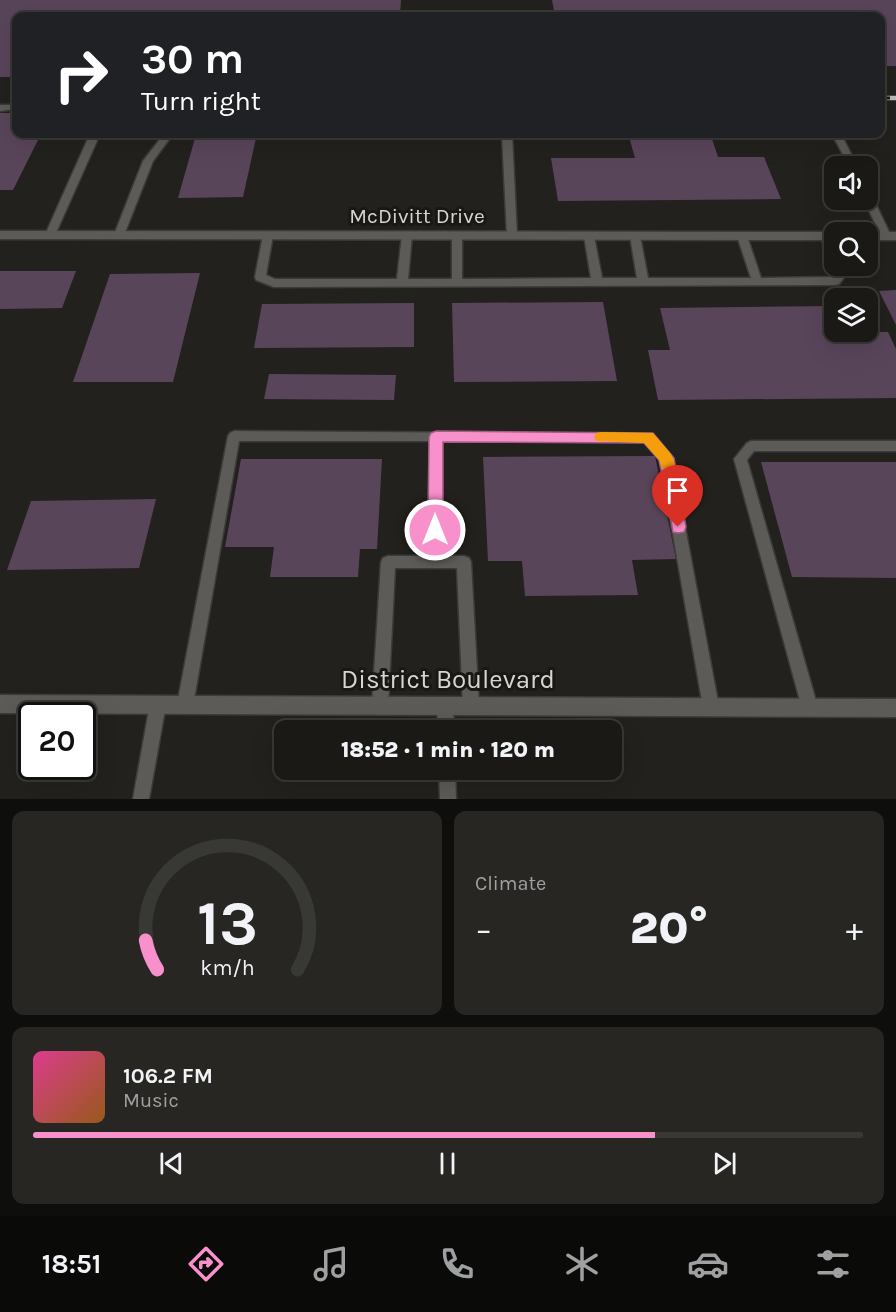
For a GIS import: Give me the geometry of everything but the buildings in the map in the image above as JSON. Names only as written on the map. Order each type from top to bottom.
[{"type":"street","name":"McDivitt Drive","points":[[0,235],[824,236]]},
{"type":"street","name":"District Boulevard","points":[[0,704],[896,708]]},
{"type":"lane","points":[[50,235],[93,138]]},
{"type":"lane","points":[[118,235],[148,161],[165,138]]},
{"type":"lane","points":[[507,138],[512,236]]},
{"type":"lane","points":[[839,138],[848,156]]},
{"type":"lane","points":[[875,210],[891,236]]},
{"type":"lane","points":[[268,235],[260,277],[273,283],[835,281],[840,276]]},
{"type":"lane","points":[[402,283],[407,236]]},
{"type":"lane","points":[[457,236],[457,283]]},
{"type":"lane","points":[[589,236],[597,282]]},
{"type":"lane","points":[[635,236],[643,282]]},
{"type":"lane","points":[[742,236],[758,281]]},
{"type":"lane","points":[[185,705],[234,436],[648,437],[666,458],[711,707]]},
{"type":"lane","points":[[435,530],[436,437]]},
{"type":"lane","points":[[810,708],[740,459],[751,446],[896,446]]},
{"type":"lane","points":[[380,705],[388,562],[464,562],[471,707]]},
{"type":"lane","points":[[141,799],[158,704]]},
{"type":"lane","points":[[445,707],[446,720]]},
{"type":"lane","points":[[447,780],[448,799]]},
{"type":"railway","points":[[885,98],[896,98]]},
{"type":"slow traffic","points":[[601,437],[648,437],[666,458],[667,464]]},
{"type":"route","points":[[435,530],[436,437],[648,437],[666,458],[678,527]]}]
